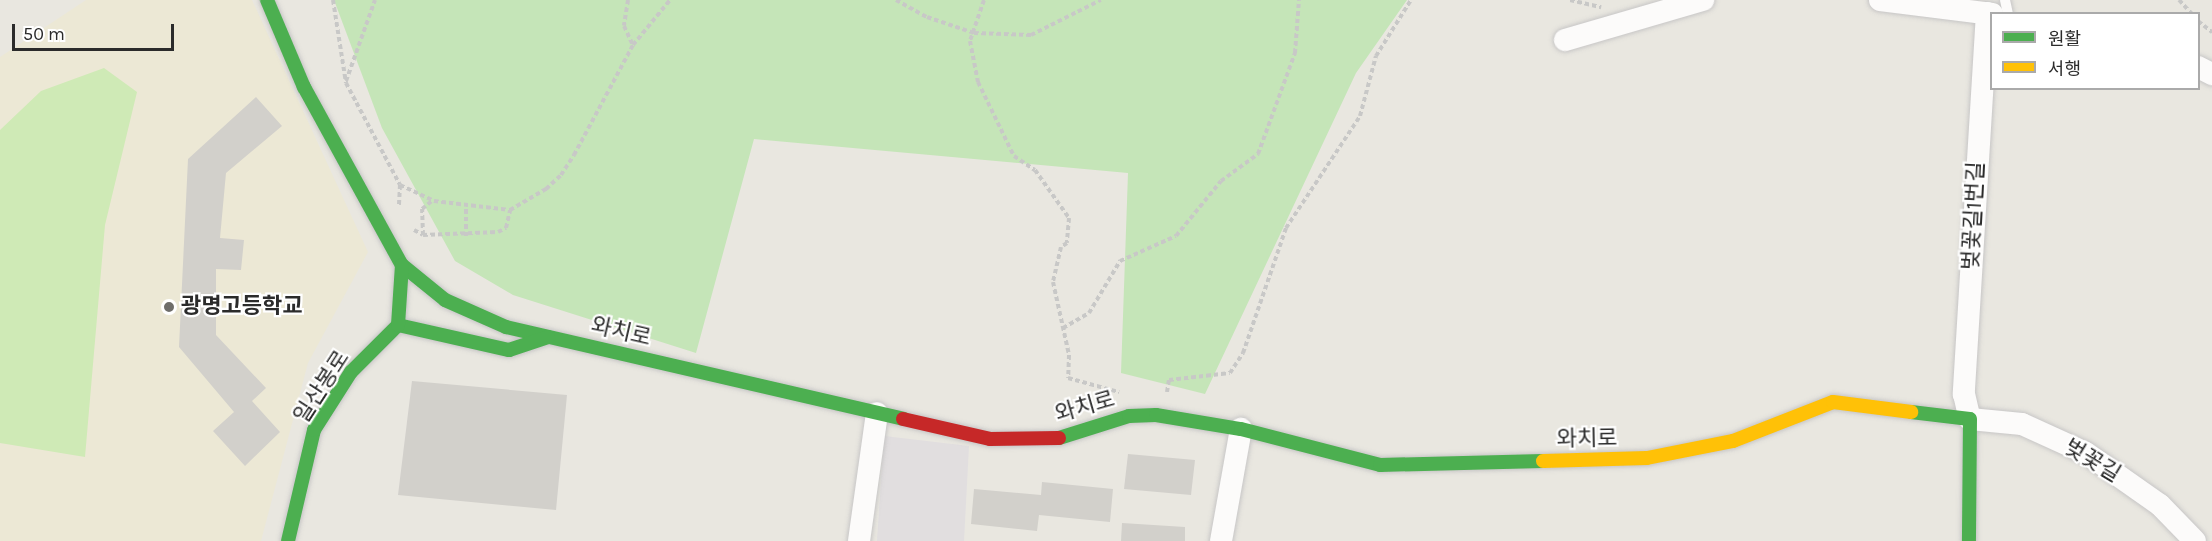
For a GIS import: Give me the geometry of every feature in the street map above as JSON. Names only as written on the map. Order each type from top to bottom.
[{"type":"main road","name":"와치로","points":[[267,0],[304,87],[402,265],[444,300],[506,327],[990,439],[1059,438],[1129,416],[1164,417],[1241,429],[1380,465],[1647,459],[1733,441],[1833,402],[1970,418]]},
{"type":"main road","points":[[402,265],[398,325],[509,350],[548,337]]},
{"type":"main road","name":"일산봉로","points":[[288,541],[314,430],[351,372],[398,325]]},
{"type":"main road","points":[[1969,541],[1970,418]]},
{"type":"street","points":[[1565,40],[1703,0]]},
{"type":"street","points":[[1880,0],[1990,13]]},
{"type":"street","name":"벚꽃길1번길","points":[[1970,418],[1964,394],[1990,75]]},
{"type":"street","points":[[859,541],[877,413]]},
{"type":"street","name":"벚꽃길","points":[[1970,418],[2022,424],[2086,453],[2160,505],[2195,541]]},
{"type":"street","points":[[1221,541],[1241,429]]},
{"type":"path","points":[[333,0],[346,83],[400,185],[433,201],[510,210]]},
{"type":"path","points":[[346,83],[375,0]]},
{"type":"path","points":[[628,0],[624,26],[633,45]]},
{"type":"path","points":[[433,201],[422,209],[423,235],[466,236],[503,231],[510,210],[561,176],[633,45],[670,0]]},
{"type":"path","points":[[897,0],[921,15],[974,33],[1030,35],[1101,0]]},
{"type":"path","points":[[984,0],[970,40],[978,82],[1014,156],[1035,170],[1069,218],[1067,243],[1061,247],[1053,282],[1069,355],[1068,378],[1124,394],[1129,416]]},
{"type":"path","points":[[1063,328],[1089,313],[1120,261],[1176,236],[1221,181],[1258,154],[1295,53],[1299,0]]},
{"type":"path","points":[[1164,417],[1169,380],[1230,373],[1243,353],[1286,228],[1360,116],[1376,56],[1411,0]]},
{"type":"path","points":[[2179,0],[2190,12]]},
{"type":"path","points":[[2200,22],[2212,32]]},
{"type":"path","points":[[466,204],[466,236]]},
{"type":"shaded area","name":"광명고등학교","points":[[86,0],[252,0],[368,252],[308,363],[261,541],[0,541],[0,57]]},
{"type":"shaded area","points":[[884,436],[969,446],[964,541],[877,541]]},
{"type":"green space","points":[[334,0],[1407,0],[1356,73],[1205,394],[1121,373],[1128,173],[754,139],[696,353],[513,295],[455,261],[382,128]]},
{"type":"green space","points":[[104,68],[137,92],[105,225],[85,457],[0,443],[0,130],[41,91]]},
{"type":"building","points":[[256,97],[282,126],[226,173],[220,238],[244,240],[241,270],[216,269],[216,335],[266,388],[252,401],[280,432],[245,466],[213,431],[234,412],[179,347],[188,159]]},
{"type":"building","points":[[412,381],[567,395],[556,510],[398,495]]},
{"type":"building","points":[[1128,454],[1195,460],[1191,495],[1124,489]]},
{"type":"building","points":[[1042,482],[1113,489],[1110,522],[1039,515],[1037,531],[971,524],[974,489],[1041,495]]},
{"type":"building","points":[[1122,523],[1185,527],[1185,541],[1121,541]]},
{"type":"traffic: fast","points":[[267,0],[304,87],[402,265],[445,300],[506,327],[903,419]]},
{"type":"traffic: fast","points":[[288,541],[314,430],[351,372],[398,325],[402,265]]},
{"type":"traffic: fast","points":[[398,325],[509,350],[548,337]]},
{"type":"traffic: fast","points":[[1911,412],[1970,419],[1969,541]]},
{"type":"traffic: fast","points":[[1059,438],[1129,416],[1156,415],[1241,429],[1380,465],[1543,461]]},
{"type":"traffic: slow","points":[[1543,461],[1647,458],[1733,441],[1833,402],[1911,412]]},
{"type":"traffic: jam","points":[[903,419],[990,439],[1059,438]]},
{"type":"place","name":"광명고등학교","points":[[169,307]]}]
